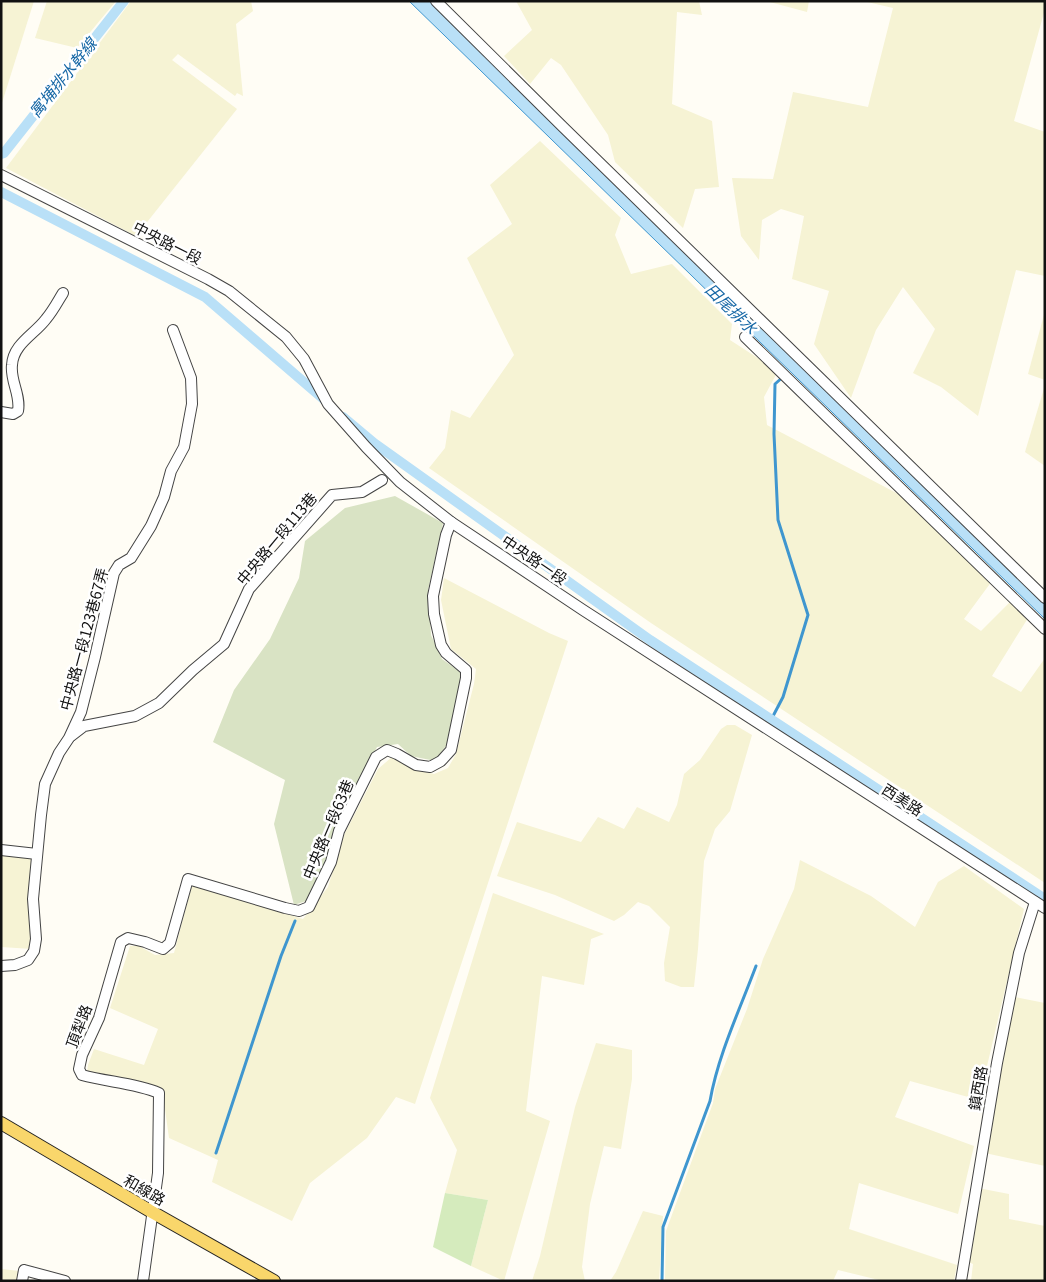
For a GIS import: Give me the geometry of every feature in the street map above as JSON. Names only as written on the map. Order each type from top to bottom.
[{"type":"main road","name":"和線路","points":[[1,1123],[274,1281]]},
{"type":"street","points":[[436,1],[1045,598]]},
{"type":"street","name":"中央路一段","points":[[1,175],[229,291],[286,337],[304,360],[328,404],[400,482],[451,522],[745,715]]},
{"type":"street","points":[[1,412],[13,414],[18,411],[18,397],[11,376],[12,362],[17,349],[46,320],[63,292]]},
{"type":"street","name":"中央路一段123巷67弄","points":[[69,738],[81,712],[114,573],[119,565],[131,558],[151,526],[164,497],[171,470],[184,446],[192,404],[191,378],[173,330]]},
{"type":"street","points":[[745,337],[1045,629]]},
{"type":"street","name":"中央路一段113巷","points":[[69,738],[84,726],[135,716],[159,703],[193,670],[224,644],[249,589],[332,495],[362,492],[382,480]]},
{"type":"street","name":"中央路一段63巷","points":[[188,879],[285,908],[299,911],[310,907],[331,862],[339,831],[376,757],[387,750],[416,765],[430,766],[441,761],[451,750],[466,670],[446,653],[441,645],[433,596],[446,535],[451,522]]},
{"type":"street","name":"西美路","points":[[745,715],[1045,908]]},
{"type":"street","points":[[1,966],[15,965],[28,960],[34,952],[36,939],[33,899],[45,784],[59,753],[69,738]]},
{"type":"street","points":[[1,850],[37,854]]},
{"type":"street","name":"頂犁路","points":[[152,1212],[158,1173],[159,1094],[150,1089],[97,1080],[82,1075],[79,1069],[82,1055],[99,1018],[121,942],[128,938],[163,949],[170,943],[188,879]]},
{"type":"street","name":"鎮西路","points":[[961,1281],[997,1062],[1020,953],[1035,902]]},
{"type":"street","points":[[143,1281],[152,1212]]},
{"type":"street","points":[[22,1281],[24,1270],[65,1281]]},
{"type":"shaded area","points":[[1,1],[34,1],[1,106]]},
{"type":"shaded area","points":[[47,1],[116,1],[77,48],[35,38]]},
{"type":"shaded area","points":[[131,1],[251,1],[253,11],[236,24],[243,96],[237,93],[235,96],[178,54],[172,60],[237,109],[136,236],[6,168]]},
{"type":"shaded area","points":[[516,1],[699,1],[702,15],[677,12],[672,104],[712,121],[719,187],[695,189],[683,228],[615,162],[608,135],[561,65],[551,58],[530,84],[504,56],[532,30]]},
{"type":"shaded area","points":[[766,1],[809,1],[807,12]]},
{"type":"shaded area","points":[[863,1],[1045,1],[1045,9],[1014,121],[1045,132],[1045,276],[1016,270],[978,416],[941,387],[913,373],[935,329],[903,287],[876,330],[851,398],[814,344],[829,291],[792,279],[804,216],[781,209],[762,220],[759,260],[741,236],[732,178],[773,179],[793,92],[868,107],[893,8]]},
{"type":"shaded area","points":[[540,141],[621,218],[615,235],[631,274],[672,264],[732,324],[730,340],[778,371],[764,397],[767,425],[904,497],[992,581],[964,619],[981,631],[1012,600],[1028,618],[992,676],[1021,692],[1045,658],[1045,883],[651,623],[429,468],[445,448],[451,410],[470,418],[514,355],[467,258],[512,224],[490,185]]},
{"type":"shaded area","points":[[1045,311],[1045,380],[1028,374]]},
{"type":"shaded area","points":[[1045,385],[1045,466],[1025,452]]},
{"type":"shaded area","points":[[444,578],[568,641],[415,1104],[396,1097],[367,1138],[310,1183],[292,1221],[212,1182],[218,1160],[169,1138],[162,1088],[87,1072],[88,1065],[94,1049],[144,1065],[158,1029],[110,1008],[130,946],[139,946],[155,955],[174,953],[192,885],[303,919],[328,887],[344,835],[378,769],[392,757],[421,771],[434,774],[448,768],[456,754],[476,669],[451,649],[441,600]]},
{"type":"shaded area","points":[[727,725],[735,725],[752,735],[730,811],[715,829],[704,861],[694,987],[681,987],[665,981],[664,963],[670,927],[649,906],[638,902],[624,915],[614,921],[555,895],[497,876],[517,822],[581,842],[598,817],[624,829],[637,807],[669,822],[677,805],[684,774],[700,760],[721,729]]},
{"type":"shaded area","points":[[1,850],[33,854],[32,949],[1,947]]},
{"type":"shaded area","points":[[800,860],[871,896],[915,927],[938,882],[964,866],[1024,909],[979,1100],[910,1081],[895,1117],[974,1146],[958,1214],[859,1183],[849,1229],[957,1265],[954,1281],[883,1281],[838,1270],[833,1281],[665,1281],[666,1231],[713,1103],[715,1089],[747,1009],[763,959],[794,889]]},
{"type":"shaded area","points":[[493,893],[604,934],[591,939],[584,985],[542,976],[526,1111],[550,1121],[504,1281],[471,1266],[488,1200],[445,1193],[457,1150],[430,1098]]},
{"type":"shaded area","points":[[1015,997],[1045,1003],[1045,1166],[985,1153]]},
{"type":"shaded area","points":[[596,1043],[632,1050],[632,1079],[621,1149],[604,1146],[590,1204],[582,1267],[585,1281],[532,1281],[540,1256],[575,1107]]},
{"type":"shaded area","points":[[978,1188],[1009,1194],[1009,1219],[1045,1226],[1045,1281],[971,1281],[973,1264],[966,1261]]},
{"type":"shaded area","points":[[643,1211],[663,1216],[659,1281],[610,1281],[616,1272]]},
{"type":"shaded area","points":[[1,1269],[20,1271],[18,1281],[1,1281]]},
{"type":"green space","points":[[395,496],[443,523],[428,590],[431,635],[442,659],[462,673],[448,743],[435,761],[411,756],[398,744],[377,747],[337,826],[323,867],[306,901],[294,905],[274,824],[285,780],[213,742],[234,690],[270,639],[299,578],[305,541],[345,508]]},
{"type":"green space","points":[[445,1193],[488,1200],[471,1266],[433,1247]]},
{"type":"water","name":"田尾排水","points":[[409,1],[430,1],[803,365],[1045,605],[1045,619]]},
{"type":"waterway","name":"寓埔排水幹線","points":[[1,154],[4,153],[124,1]]},
{"type":"waterway","points":[[1,192],[205,297],[327,402]]},
{"type":"waterway","points":[[771,720],[783,697],[808,615],[778,520],[774,434],[775,384],[784,376]]},
{"type":"waterway","points":[[343,417],[374,443],[650,640],[1045,899]]},
{"type":"waterway","points":[[216,1153],[281,956],[295,921]]},
{"type":"waterway","points":[[662,1281],[663,1227],[710,1101],[718,1067],[730,1032],[756,966]]}]
